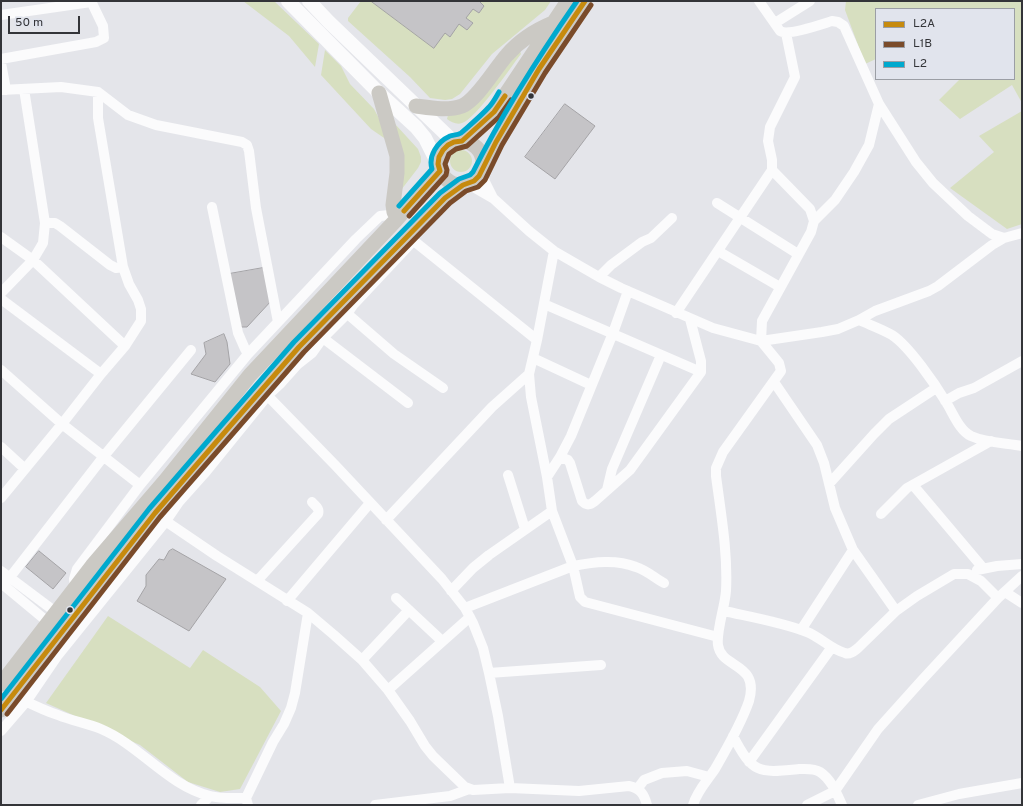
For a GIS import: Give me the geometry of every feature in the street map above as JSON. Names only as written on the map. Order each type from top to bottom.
[{"type":"main road","points":[[458,142],[494,112],[568,1]]},
{"type":"main road","points":[[1,710],[20,699],[161,517],[265,392],[410,238],[445,198],[466,184],[474,181],[539,69],[585,1]]},
{"type":"main road","points":[[416,106],[446,109],[464,105],[472,99],[516,46],[532,34],[554,23]]},
{"type":"main road","points":[[379,93],[398,156],[394,200],[394,212],[397,219]]},
{"type":"main road","points":[[466,184],[456,185],[443,177],[439,167],[439,157],[448,145],[458,142],[469,143],[476,147],[483,160],[482,169]]},
{"type":"main road","points":[[1,684],[75,589],[250,375],[397,219],[439,167]]},
{"type":"street","points":[[288,1],[379,93],[416,127],[425,138],[439,167]]},
{"type":"street","points":[[309,1],[416,106],[458,142]]},
{"type":"street","points":[[759,1],[783,33],[832,21],[838,22],[844,26],[879,104],[916,162],[933,183],[968,216],[992,234],[1004,238]]},
{"type":"street","points":[[775,23],[810,1]]},
{"type":"street","points":[[1,15],[91,2],[103,26],[104,38],[96,42],[82,45],[1,59]]},
{"type":"street","points":[[676,313],[772,170],[772,160],[768,141],[770,127],[795,77],[786,32]]},
{"type":"street","points":[[1,63],[4,90],[61,87],[98,92],[128,115],[149,123],[242,142],[247,145],[256,208],[278,322]]},
{"type":"street","points":[[1,293],[33,260],[43,243],[45,223],[24,89]]},
{"type":"street","points":[[1,498],[125,346],[141,321],[141,309],[138,300],[129,284],[123,267],[98,118],[98,92]]},
{"type":"street","points":[[693,805],[695,797],[733,736],[749,700],[751,683],[747,673],[722,655],[718,645],[718,637],[724,611],[726,573],[716,468],[723,452],[774,382],[781,370],[779,363],[761,341],[762,321],[811,232],[814,221],[835,200],[869,145],[879,104]]},
{"type":"street","points":[[482,169],[485,182],[494,199]]},
{"type":"street","points":[[772,170],[810,209],[814,221]]},
{"type":"street","points":[[466,184],[494,199],[529,231],[554,251],[599,277],[690,319],[713,328],[761,341],[838,329],[875,311],[929,291],[938,286],[992,245],[1004,238],[1022,233]]},
{"type":"street","points":[[75,589],[74,579],[77,569],[140,485],[248,354],[394,200]]},
{"type":"street","points":[[717,203],[798,254]]},
{"type":"street","points":[[212,207],[238,333],[248,354]]},
{"type":"street","points":[[380,216],[389,215],[397,219]]},
{"type":"street","points":[[599,277],[610,265],[642,242],[651,238],[672,218]]},
{"type":"street","points":[[45,223],[55,223],[110,265],[116,268],[123,267]]},
{"type":"street","points":[[1,236],[33,260],[125,346]]},
{"type":"street","points":[[410,238],[537,340]]},
{"type":"street","points":[[554,251],[529,374],[531,397],[547,477],[552,511],[573,566],[580,597],[585,602],[718,637]]},
{"type":"street","points":[[718,251],[780,287]]},
{"type":"street","points":[[547,477],[560,457],[570,436],[613,334],[628,291]]},
{"type":"street","points":[[1,299],[101,374]]},
{"type":"street","points":[[544,304],[701,372]]},
{"type":"street","points":[[343,310],[394,354],[443,388]]},
{"type":"street","points":[[560,457],[568,460],[570,463],[582,501],[590,505],[630,470],[701,372],[701,361],[690,319]]},
{"type":"street","points":[[859,320],[893,336],[910,351],[964,431],[970,436],[1022,446]]},
{"type":"street","points":[[318,335],[408,403]]},
{"type":"street","points":[[5,582],[104,456],[191,350]]},
{"type":"street","points":[[607,490],[612,468],[661,355]]},
{"type":"street","points":[[533,358],[591,385]]},
{"type":"street","points":[[945,401],[959,393],[974,388],[1022,361]]},
{"type":"street","points":[[1,370],[62,424],[140,485]]},
{"type":"street","points":[[386,520],[492,407],[529,374]]},
{"type":"street","points":[[774,382],[817,445],[824,463],[834,508],[853,550],[896,611]]},
{"type":"street","points":[[829,484],[889,419],[936,388]]},
{"type":"street","points":[[265,392],[442,579],[467,613],[473,623],[489,673],[510,788]]},
{"type":"street","points":[[881,514],[907,488],[991,441]]},
{"type":"street","points":[[1,447],[25,468]]},
{"type":"street","points":[[508,475],[525,529]]},
{"type":"street","points":[[912,485],[983,568]]},
{"type":"street","points":[[257,581],[318,514],[318,508],[312,502]]},
{"type":"street","points":[[287,601],[370,503]]},
{"type":"street","points":[[451,591],[473,568],[489,555],[552,511]]},
{"type":"street","points":[[161,517],[217,556],[308,613],[362,660],[388,690],[410,720],[425,746],[433,756],[465,787],[469,789]]},
{"type":"street","points":[[801,630],[853,550]]},
{"type":"street","points":[[388,690],[442,641],[467,613],[573,566],[593,562],[613,562],[637,567],[664,583]]},
{"type":"street","points":[[724,611],[808,632],[824,640],[838,651],[847,654],[854,652],[896,611],[917,596],[954,574],[968,574],[983,568],[1022,564]]},
{"type":"street","points":[[1,571],[5,582],[53,618]]},
{"type":"street","points":[[968,574],[1002,595],[1022,603]]},
{"type":"street","points":[[806,805],[835,791],[878,729],[1002,595],[1022,576]]},
{"type":"street","points":[[396,598],[442,641]]},
{"type":"street","points":[[362,660],[409,610]]},
{"type":"street","points":[[1,731],[20,699],[57,715],[101,729],[128,745],[173,780],[191,789],[210,796],[247,801],[273,742],[284,724],[291,708],[308,613]]},
{"type":"street","points":[[750,762],[832,647]]},
{"type":"street","points":[[489,673],[601,665]]},
{"type":"street","points":[[733,736],[744,757],[753,766],[771,772],[804,769],[819,771],[828,780],[842,805]]},
{"type":"street","points":[[638,788],[644,780],[662,774],[687,771],[708,777]]},
{"type":"street","points":[[375,805],[450,796],[469,789],[510,788],[579,791],[629,786],[641,790],[647,805]]},
{"type":"street","points":[[924,804],[959,794],[1021,787]]},
{"type":"street","points":[[201,805],[210,796]]},
{"type":"green space","points":[[243,1],[274,1],[319,44],[315,67],[289,36]]},
{"type":"green space","points":[[361,1],[551,1],[545,10],[492,54],[460,94],[452,99],[445,100],[430,98],[410,77],[348,21],[348,18]]},
{"type":"green space","points":[[846,1],[1022,1],[1022,103],[1012,85],[960,119],[939,100],[959,80],[1015,80],[1015,8],[875,8],[875,59],[865,64],[845,10]]},
{"type":"green space","points":[[325,50],[341,66],[350,84],[374,109],[382,124],[387,140],[371,129],[321,75]]},
{"type":"green space","points":[[520,51],[521,54],[476,112],[460,124],[454,123],[447,119],[448,115]]},
{"type":"green space","points":[[1022,111],[1022,224],[1007,229],[950,188],[994,152],[979,136]]},
{"type":"green space","points":[[395,124],[418,149],[421,157],[421,162],[418,168],[398,194]]},
{"type":"green space","points":[[457,150],[465,150],[472,157],[472,165],[465,172],[457,172],[450,165],[450,157]]},
{"type":"green space","points":[[108,616],[190,668],[203,650],[260,687],[281,711],[240,789],[220,792],[188,782],[140,745],[46,703]]},
{"type":"building","points":[[371,1],[479,1],[484,6],[479,13],[473,9],[466,18],[473,23],[467,30],[459,24],[450,37],[445,33],[434,48]]},
{"type":"building","points":[[565,104],[595,126],[555,179],[525,157]]},
{"type":"building","points":[[263,268],[272,300],[247,327],[241,327],[229,274]]},
{"type":"building","points":[[224,334],[227,342],[230,364],[215,382],[191,374],[206,354],[204,343]]},
{"type":"building","points":[[173,549],[226,579],[189,631],[137,601],[146,586],[146,575],[159,559],[164,560],[169,551]]},
{"type":"building","points":[[39,551],[66,573],[53,589],[26,567]]},
{"type":"transit line","name":"L2","points":[[1,699],[149,509],[294,342],[440,193],[459,179],[470,175],[473,172],[522,85],[577,1]]},
{"type":"transit line","name":"L2A","points":[[1,710],[155,513],[299,347],[445,198],[463,185],[474,181],[479,176],[496,142],[539,69],[585,1]]},
{"type":"transit line","name":"L1B","points":[[7,714],[160,517],[304,352],[450,203],[466,191],[478,187],[485,180],[502,145],[545,73],[591,5]]},
{"type":"transit line","name":"L2","points":[[399,206],[432,169],[431,159],[441,142],[450,136],[461,133],[489,107],[499,92]]},
{"type":"transit line","name":"L2A","points":[[404,211],[440,171],[438,164],[439,157],[443,150],[454,142],[462,141],[494,112],[505,96]]},
{"type":"transit line","name":"L1B","points":[[409,216],[446,175],[447,170],[445,164],[449,154],[456,149],[467,146],[499,117],[511,100]]}]
